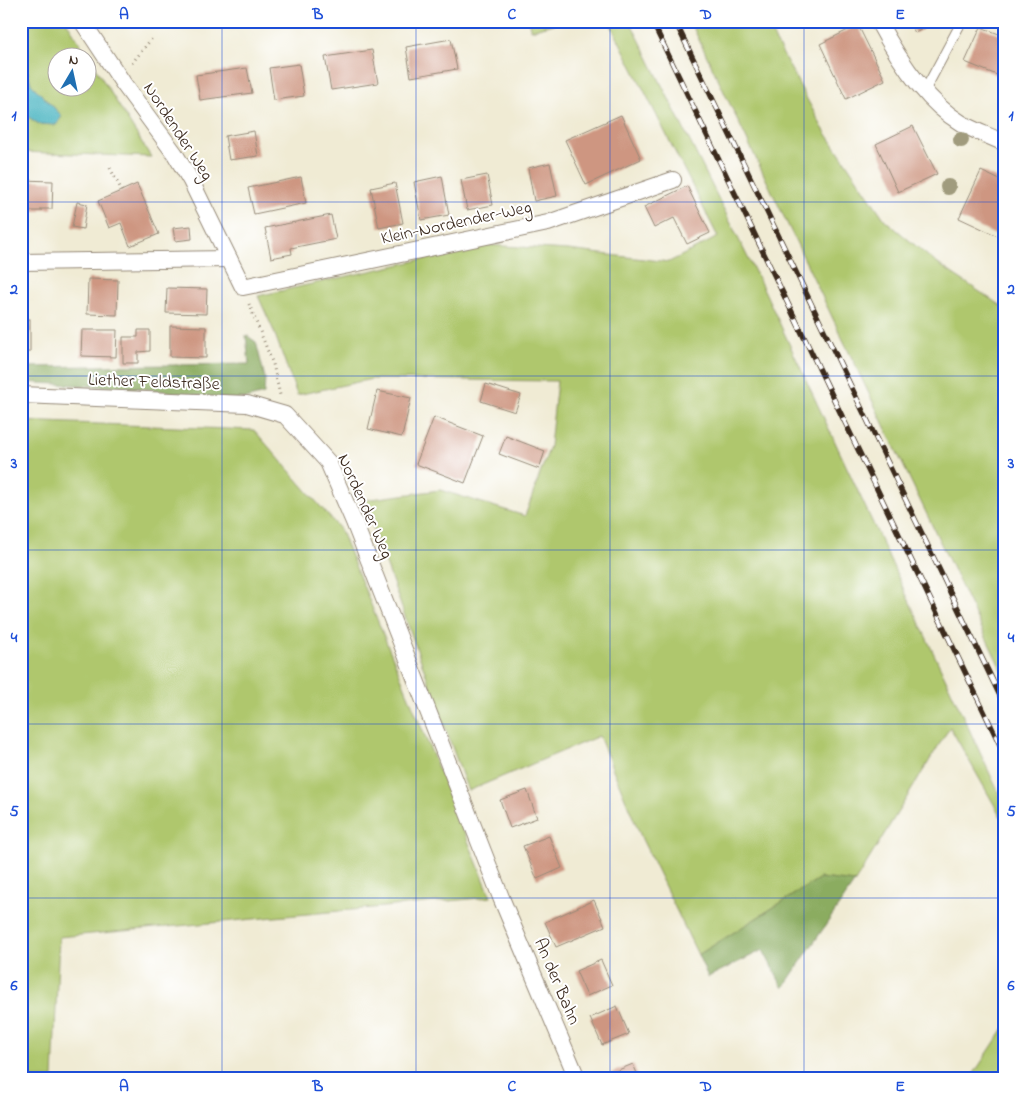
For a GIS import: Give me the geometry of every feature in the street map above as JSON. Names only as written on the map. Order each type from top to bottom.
[{"type":"street","name":"Nordender Weg","points":[[82,21],[123,83],[175,154],[191,181],[243,287]]},
{"type":"street","points":[[878,21],[888,41],[924,92],[960,122],[1004,143]]},
{"type":"street","name":"Klein-Nordender-Weg","points":[[243,287],[548,223],[673,180]]},
{"type":"street","points":[[21,262],[229,259]]},
{"type":"street","name":"Liether Feldstraße","points":[[21,395],[247,404],[285,415]]},
{"type":"street","name":"Nordender Weg","points":[[285,415],[328,462],[358,531],[502,900]]},
{"type":"street","name":"An der Bahn","points":[[502,900],[577,1078]]},
{"type":"lane","points":[[924,92],[962,21]]},
{"type":"path","points":[[132,62],[153,37]]},
{"type":"path","points":[[110,168],[122,191]]},
{"type":"path","points":[[243,287],[273,364],[285,415]]},
{"type":"green space","points":[[21,21],[66,21],[83,48],[48,48],[48,98],[98,98],[98,72],[151,157],[21,152],[21,112],[39,124],[55,125],[62,116],[31,84],[25,63],[21,57]]},
{"type":"green space","points":[[528,21],[564,21],[531,30]]},
{"type":"green space","points":[[609,21],[630,21],[765,292],[1004,804],[1004,822],[950,727],[855,882],[820,878],[698,955],[642,839],[599,736],[468,791],[363,500],[440,490],[525,516],[550,446],[557,381],[372,379],[297,395],[273,329],[258,296],[487,245],[568,250],[669,262],[718,237]]},
{"type":"green space","points":[[690,21],[765,21],[822,127],[885,220],[935,262],[1004,308],[1004,675]]},
{"type":"green space","points":[[246,335],[256,342],[265,378],[264,394],[245,399],[224,399],[147,389],[21,382],[21,367],[249,364]]},
{"type":"green space","points":[[21,421],[254,430],[340,529],[491,897],[59,937],[53,1078],[21,1078]]},
{"type":"green space","points":[[820,878],[855,882],[783,988],[763,950],[708,977],[698,955]]},
{"type":"green space","points":[[1004,1028],[1004,1078],[971,1078]]},
{"type":"water","points":[[21,57],[25,63],[31,84],[62,116],[56,125],[39,124],[21,112]]},
{"type":"building","points":[[909,21],[938,21],[915,33]]},
{"type":"building","points":[[858,25],[885,80],[846,99],[820,44]]},
{"type":"building","points":[[981,27],[1004,36],[1004,78],[965,62]]},
{"type":"building","points":[[451,39],[457,69],[411,77],[406,47]]},
{"type":"building","points":[[372,50],[378,83],[331,90],[325,57]]},
{"type":"building","points":[[299,64],[304,96],[274,100],[269,68]]},
{"type":"building","points":[[247,68],[252,93],[200,100],[196,75]]},
{"type":"building","points":[[621,115],[641,159],[586,185],[565,140]]},
{"type":"building","points":[[913,126],[937,174],[898,192],[876,144]]},
{"type":"building","points":[[254,131],[258,156],[229,160],[225,136]]},
{"type":"building","points":[[550,163],[557,196],[534,201],[528,168]]},
{"type":"building","points":[[981,171],[1004,182],[1004,239],[959,218]]},
{"type":"building","points":[[487,175],[493,205],[467,210],[461,180]]},
{"type":"building","points":[[442,176],[449,215],[421,220],[414,182]]},
{"type":"building","points":[[301,177],[306,203],[254,214],[248,188]]},
{"type":"building","points":[[21,180],[53,181],[52,209],[29,211],[29,209],[21,208]]},
{"type":"building","points":[[395,183],[403,223],[379,228],[371,188]]},
{"type":"building","points":[[137,184],[159,234],[130,246],[121,223],[109,228],[98,201]]},
{"type":"building","points":[[687,186],[710,233],[687,244],[674,218],[654,228],[644,207]]},
{"type":"building","points":[[77,202],[87,204],[83,229],[72,227]]},
{"type":"building","points":[[331,215],[336,239],[291,248],[292,254],[271,258],[265,228]]},
{"type":"building","points":[[191,226],[192,239],[175,241],[173,228]]},
{"type":"building","points":[[88,279],[118,280],[117,315],[87,314]]},
{"type":"building","points":[[167,288],[207,289],[206,314],[166,313]]},
{"type":"building","points":[[21,319],[30,319],[30,352],[21,352]]},
{"type":"building","points":[[170,326],[206,327],[206,358],[170,357]]},
{"type":"building","points":[[82,330],[117,330],[116,357],[81,356]]},
{"type":"building","points":[[138,330],[150,330],[150,351],[138,352],[138,363],[123,363],[123,337],[138,337]]},
{"type":"building","points":[[486,384],[521,395],[515,412],[481,401]]},
{"type":"building","points":[[377,391],[411,398],[402,437],[368,429]]},
{"type":"building","points":[[434,417],[483,436],[465,483],[416,464]]},
{"type":"building","points":[[506,436],[545,451],[539,469],[499,454]]},
{"type":"building","points":[[527,790],[537,818],[510,828],[500,800]]},
{"type":"building","points":[[549,836],[562,868],[537,879],[523,846]]},
{"type":"building","points":[[594,900],[605,926],[556,947],[545,922]]},
{"type":"building","points":[[601,960],[612,985],[587,996],[576,971]]},
{"type":"building","points":[[617,1006],[629,1034],[602,1045],[590,1018]]},
{"type":"building","points":[[633,1064],[639,1078],[613,1078],[611,1073]]},
{"type":"railway","points":[[652,21],[1004,753]]},
{"type":"railway","points":[[675,21],[1004,704]]}]
